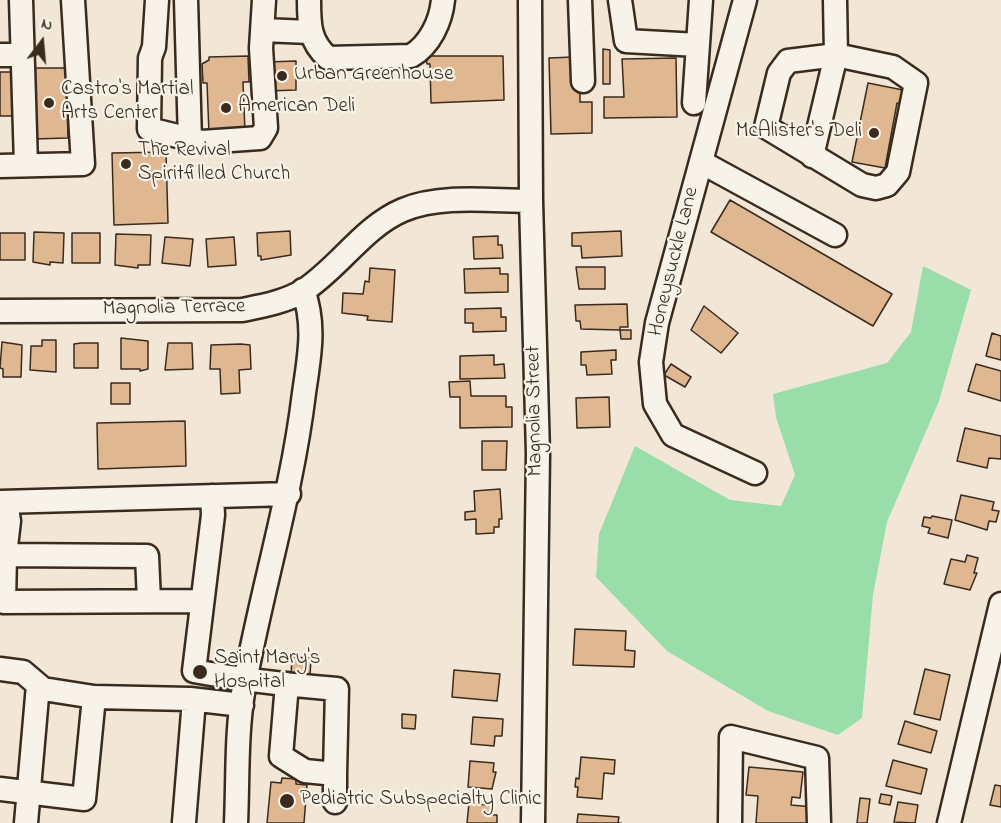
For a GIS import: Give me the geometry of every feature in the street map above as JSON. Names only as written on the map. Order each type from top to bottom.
[{"type":"street","points":[[21,0],[26,165]]},
{"type":"street","points":[[0,166],[83,164],[72,0]]},
{"type":"street","points":[[157,0],[154,47],[150,58],[149,129],[190,141],[234,142],[260,138],[266,128],[261,48],[264,0]]},
{"type":"street","points":[[186,0],[190,141]]},
{"type":"street","points":[[309,0],[309,32],[317,49],[328,58],[411,56],[419,51],[442,18],[443,0]]},
{"type":"street","name":"Magnolia Street","points":[[530,0],[531,201],[538,454],[533,823]]},
{"type":"street","points":[[580,0],[583,81]]},
{"type":"street","points":[[620,0],[626,41],[698,45]]},
{"type":"street","points":[[694,103],[701,0]]},
{"type":"street","name":"Honeysuckle Lane","points":[[745,0],[657,323],[651,362],[655,404],[673,435],[755,473]]},
{"type":"street","points":[[812,156],[836,55],[835,0]]},
{"type":"street","points":[[263,30],[309,32]]},
{"type":"street","points":[[0,55],[22,55]]},
{"type":"street","points":[[836,55],[893,67],[916,83],[898,172],[887,184],[876,189],[862,185],[766,127],[779,73],[788,61],[836,55]]},
{"type":"street","points":[[701,162],[835,235]]},
{"type":"street","name":"Magnolia Terrace","points":[[0,311],[242,310],[267,305],[303,290],[369,232],[402,210],[437,202],[531,201]]},
{"type":"street","points":[[236,823],[242,705],[289,494],[310,345],[309,307],[303,290]]},
{"type":"street","points":[[202,601],[4,602],[4,555],[9,521],[3,502],[289,494]]},
{"type":"street","points":[[212,496],[213,515],[194,670],[246,680],[337,690],[335,802]]},
{"type":"street","points":[[4,555],[147,556],[149,601]]},
{"type":"street","points":[[950,823],[1001,604]]},
{"type":"street","points":[[0,669],[23,672],[43,688],[94,697],[194,700],[242,705]]},
{"type":"street","points":[[287,684],[281,756],[305,771],[335,774]]},
{"type":"street","points":[[26,823],[38,685]]},
{"type":"street","points":[[0,789],[84,799],[94,697]]},
{"type":"street","points":[[184,822],[194,700]]},
{"type":"street","points":[[730,823],[731,737],[817,758],[819,823]]},
{"type":"green space","points":[[923,266],[971,290],[939,401],[887,522],[873,595],[862,718],[838,735],[768,711],[667,651],[596,577],[599,534],[635,446],[730,500],[781,506],[795,475],[776,417],[773,394],[887,363],[911,332]]},
{"type":"building","points":[[603,49],[610,50],[610,84],[603,84]]},
{"type":"building","name":"American Deli","points":[[248,56],[249,82],[243,82],[245,132],[209,134],[207,83],[203,83],[202,64],[209,60],[209,57]]},
{"type":"building","points":[[426,56],[503,56],[504,100],[431,103],[430,64],[427,64]]},
{"type":"building","points":[[573,57],[573,89],[580,89],[580,102],[592,102],[592,133],[551,134],[549,58]]},
{"type":"building","points":[[676,58],[677,117],[604,118],[604,97],[624,97],[622,59]]},
{"type":"building","name":"Urban Greenhouse","points":[[296,61],[296,90],[268,91],[268,62]]},
{"type":"building","name":"Castro's Martial Arts Center","points":[[31,68],[66,68],[68,138],[33,139]]},
{"type":"building","points":[[0,72],[13,72],[13,116],[0,116]]},
{"type":"building","name":"McAlister's Deli","points":[[868,83],[903,90],[900,104],[897,103],[885,168],[852,162]]},
{"type":"building","points":[[166,152],[168,223],[114,225],[112,153]]},
{"type":"building","points":[[730,200],[892,294],[873,326],[711,232]]},
{"type":"building","points":[[290,231],[291,255],[261,260],[261,256],[258,256],[257,233]]},
{"type":"building","points":[[621,231],[622,256],[582,258],[581,246],[572,246],[572,233]]},
{"type":"building","points":[[34,232],[64,233],[63,263],[50,262],[50,265],[33,262]]},
{"type":"building","points":[[0,233],[25,233],[25,260],[0,260]]},
{"type":"building","points":[[72,233],[100,233],[100,263],[72,263]]},
{"type":"building","points":[[116,234],[151,235],[150,265],[138,265],[138,268],[115,265]]},
{"type":"building","points":[[498,236],[498,245],[502,245],[503,258],[474,259],[473,237]]},
{"type":"building","points":[[165,237],[193,239],[190,266],[162,263]]},
{"type":"building","points":[[234,237],[236,265],[208,267],[206,239]]},
{"type":"building","points":[[576,267],[605,267],[605,289],[579,289]]},
{"type":"building","points":[[370,268],[395,270],[392,322],[367,320],[368,316],[342,313],[343,293],[363,294],[365,281],[369,282]]},
{"type":"building","points":[[500,268],[500,274],[508,274],[508,292],[465,293],[464,269]]},
{"type":"building","points":[[627,304],[628,327],[620,327],[620,330],[581,329],[580,321],[576,321],[575,305]]},
{"type":"building","points":[[704,306],[738,333],[721,353],[691,330]]},
{"type":"building","points":[[501,308],[501,317],[506,317],[506,331],[473,332],[473,323],[465,323],[465,309]]},
{"type":"building","points":[[620,330],[631,330],[631,339],[621,339]]},
{"type":"building","points":[[992,333],[1001,336],[1001,360],[986,356]]},
{"type":"building","points":[[121,338],[148,341],[148,369],[140,371],[140,369],[121,369]]},
{"type":"building","points":[[42,340],[56,340],[56,372],[30,370],[31,346],[42,346]]},
{"type":"building","points":[[2,342],[22,345],[21,377],[3,377],[3,369],[0,368]]},
{"type":"building","points":[[98,343],[98,368],[74,368],[74,344]]},
{"type":"building","points":[[168,343],[192,343],[193,369],[165,370]]},
{"type":"building","points":[[211,345],[250,345],[251,369],[239,370],[240,393],[221,394],[220,369],[210,369]]},
{"type":"building","points":[[616,350],[616,360],[611,360],[612,374],[587,375],[586,365],[581,365],[581,352]]},
{"type":"building","points":[[494,355],[494,365],[504,364],[505,378],[460,379],[460,356]]},
{"type":"building","points":[[671,364],[691,377],[685,387],[664,375]]},
{"type":"building","points":[[976,364],[1001,371],[1001,401],[968,391]]},
{"type":"building","points":[[470,381],[471,396],[506,396],[506,407],[512,407],[512,427],[460,428],[460,397],[450,397],[449,382]]},
{"type":"building","points":[[111,383],[130,383],[130,404],[111,404]]},
{"type":"building","points":[[609,397],[610,427],[577,428],[576,398]]},
{"type":"building","points":[[185,421],[186,466],[98,469],[97,423]]},
{"type":"building","points":[[965,428],[1001,436],[1001,459],[989,458],[987,468],[957,461]]},
{"type":"building","points":[[482,441],[507,441],[506,470],[482,470]]},
{"type":"building","points":[[500,489],[502,519],[499,519],[499,527],[494,527],[494,533],[476,534],[476,519],[465,520],[465,512],[475,511],[474,491]]},
{"type":"building","points":[[961,495],[994,502],[992,510],[999,511],[996,522],[989,521],[987,530],[955,520]]},
{"type":"building","points":[[932,516],[952,520],[948,538],[928,533],[930,528],[922,526],[924,517],[931,518]]},
{"type":"building","points":[[967,555],[978,558],[974,573],[977,573],[970,590],[944,584],[951,559],[965,562]]},
{"type":"building","points":[[575,629],[626,631],[625,650],[635,651],[634,667],[573,665]]},
{"type":"building","points":[[292,657],[311,658],[310,677],[291,676]]},
{"type":"building","points":[[925,669],[950,675],[940,720],[914,714]]},
{"type":"building","points":[[454,670],[500,674],[497,701],[452,697]]},
{"type":"building","points":[[402,714],[416,715],[415,729],[402,728]]},
{"type":"building","points":[[473,717],[503,719],[502,736],[495,736],[494,746],[471,744]]},
{"type":"building","points":[[905,721],[937,731],[931,753],[898,744]]},
{"type":"building","points":[[581,757],[615,760],[614,774],[604,773],[602,799],[577,797],[578,787],[575,787],[576,778],[579,779]]},
{"type":"building","points":[[893,760],[927,769],[921,794],[886,786]]},
{"type":"building","points":[[470,761],[494,763],[493,772],[496,772],[492,789],[468,787]]},
{"type":"building","points":[[749,767],[803,772],[800,798],[792,797],[791,805],[813,807],[811,823],[756,823],[758,796],[746,795]]},
{"type":"building","name":"Pediatric Subspecialty Clinic","points":[[282,778],[296,779],[296,784],[307,785],[304,823],[267,823],[271,782],[281,783]]},
{"type":"building","points":[[995,785],[1001,786],[1001,807],[990,805]]},
{"type":"building","points":[[881,794],[892,796],[890,805],[879,803]]},
{"type":"building","points":[[860,798],[870,799],[867,823],[857,823]]},
{"type":"building","points":[[898,802],[918,805],[915,823],[894,822]]},
{"type":"building","points":[[469,803],[494,806],[493,815],[497,815],[497,823],[467,823]]},
{"type":"building","points":[[578,814],[619,817],[618,823],[577,823]]},
{"type":"place","name":"Urban Greenhouse","points":[[282,76]]},
{"type":"place","name":"Castro's Martial Arts Center","points":[[49,103]]},
{"type":"place","name":"American Deli","points":[[226,108]]},
{"type":"place","name":"McAlister's Deli","points":[[874,133]]},
{"type":"place","name":"The Revival Spiritfilled Church","points":[[126,164]]},
{"type":"place","name":"Saint Mary's Hospital","points":[[200,672]]},
{"type":"place","name":"Pediatric Subspecialty Clinic","points":[[287,801]]}]
